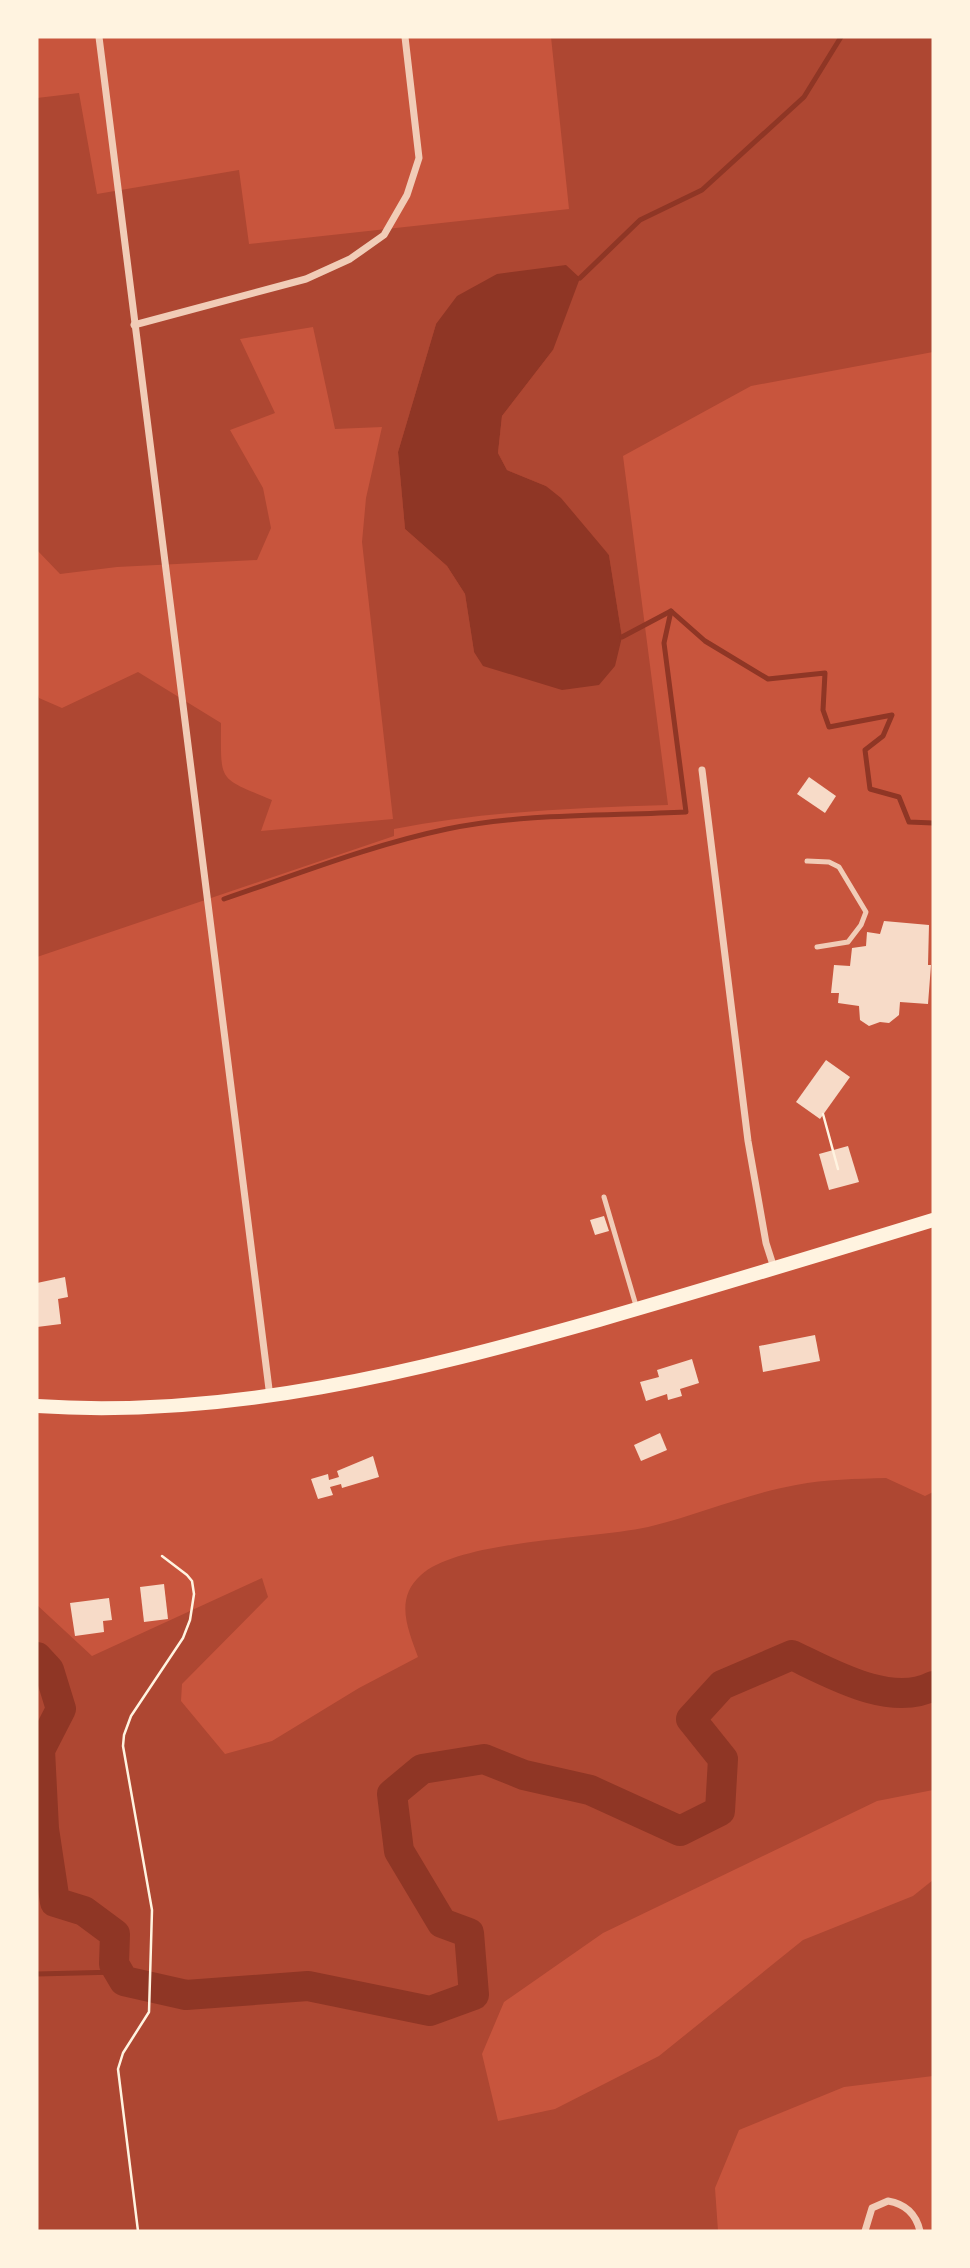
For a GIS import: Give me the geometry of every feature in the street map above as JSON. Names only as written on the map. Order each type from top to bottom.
[{"type":"main road","points":[[37,1406],[160,1406],[270,1398],[488,1351],[933,1220]]},
{"type":"street","points":[[99,37],[270,1398]]},
{"type":"street","points":[[134,325],[306,279],[350,259],[384,235],[407,195],[419,158],[405,37]]},
{"type":"street","points":[[702,770],[748,1141],[766,1243],[774,1268]]},
{"type":"street","points":[[865,2231],[872,2208],[888,2202],[909,2210],[915,2216],[920,2231]]},
{"type":"lane","points":[[807,861],[830,862],[839,867],[866,912],[861,925],[848,942],[817,947]]},
{"type":"lane","points":[[604,1197],[637,1309]]},
{"type":"path","points":[[823,1114],[838,1169]]},
{"type":"path","points":[[138,2231],[118,2069],[123,2053],[148,2018],[152,1910],[149,1878],[122,1746],[131,1716],[183,1638],[190,1620],[194,1594],[192,1581],[162,1556]]},
{"type":"shaded area","points":[[551,37],[933,37],[933,352],[751,386],[623,456],[668,805],[496,814],[394,829],[394,836],[37,957],[37,691],[39,698],[62,708],[138,672],[221,723],[221,757],[226,775],[241,787],[272,800],[261,831],[393,819],[362,542],[366,498],[382,427],[335,429],[313,327],[240,339],[275,413],[230,430],[263,488],[271,528],[257,560],[117,567],[60,574],[37,550],[37,98],[79,93],[97,194],[239,170],[249,244],[569,209]],"holes":[[[436,324],[553,350],[502,416],[498,453],[507,470],[546,486],[609,555],[622,637],[474,652],[465,594],[447,566],[405,529],[398,452]]]},
{"type":"shaded area","points":[[566,265],[580,278],[553,350],[502,416],[498,453],[507,470],[546,486],[561,498],[609,555],[622,637],[615,666],[599,685],[562,690],[483,666],[474,652],[465,594],[447,566],[405,529],[398,452],[436,324],[457,296],[497,274]]},
{"type":"shaded area","points":[[886,1478],[925,1496],[933,1492],[933,1790],[877,1801],[603,1933],[504,2002],[482,2054],[498,2121],[555,2109],[659,2056],[803,1940],[913,1896],[933,1880],[933,2076],[844,2087],[739,2130],[715,2188],[718,2231],[37,2231],[37,1605],[92,1656],[262,1578],[268,1597],[182,1684],[181,1701],[225,1754],[272,1741],[359,1688],[418,1657],[407,1625],[408,1594],[421,1575],[440,1563],[465,1554],[528,1542],[648,1527],[796,1485],[830,1480]]},
{"type":"building","points":[[809,777],[836,796],[825,813],[797,794]]},
{"type":"building","points":[[884,921],[929,925],[928,965],[931,965],[928,1004],[900,1002],[899,1015],[889,1023],[880,1022],[869,1026],[860,1020],[859,1006],[838,1003],[839,993],[831,993],[834,965],[850,966],[852,948],[866,946],[867,932],[880,934]]},
{"type":"building","points":[[826,1060],[850,1077],[820,1119],[796,1102]]},
{"type":"building","points":[[848,1146],[859,1182],[829,1190],[819,1154]]},
{"type":"building","points":[[604,1216],[609,1231],[595,1235],[590,1220]]},
{"type":"building","points":[[65,1277],[68,1297],[58,1299],[61,1324],[37,1327],[37,1283]]},
{"type":"building","points":[[815,1335],[820,1361],[763,1372],[759,1346]]},
{"type":"building","points":[[692,1359],[699,1383],[680,1389],[682,1396],[668,1400],[667,1394],[646,1401],[640,1382],[659,1377],[657,1370]]},
{"type":"building","points":[[660,1433],[667,1450],[641,1461],[634,1445]]},
{"type":"building","points":[[373,1456],[379,1477],[342,1488],[341,1484],[330,1487],[333,1495],[318,1499],[311,1479],[328,1474],[329,1480],[339,1477],[337,1471]]},
{"type":"building","points":[[164,1584],[168,1619],[144,1622],[140,1587]]},
{"type":"building","points":[[109,1598],[112,1620],[103,1621],[104,1632],[75,1636],[70,1603]]},
{"type":"waterway","points":[[580,278],[640,220],[702,190],[804,97],[841,37]]},
{"type":"waterway","points":[[622,637],[671,611],[705,641],[768,679],[825,673],[823,710],[829,727],[892,715],[883,736],[865,750],[870,789],[899,797],[909,822],[933,823]]},
{"type":"waterway","points":[[224,899],[363,852],[447,829],[506,820],[686,812],[664,643],[671,611]]},
{"type":"waterway","points":[[37,1657],[49,1670],[61,1709],[40,1750],[44,1829],[55,1902],[84,1911],[115,1934],[114,1964],[124,1981],[186,1995],[308,1986],[430,2011],[474,1995],[469,1933],[442,1923],[399,1851],[392,1794],[422,1769],[484,1759],[524,1775],[590,1790],[680,1831],[720,1811],[723,1759],[691,1719],[722,1685],[792,1655],[843,1679],[880,1691],[917,1692],[933,1686]]},
{"type":"waterway","points":[[37,1810],[43,1808]]},
{"type":"waterway","points":[[37,1974],[118,1972]]}]
